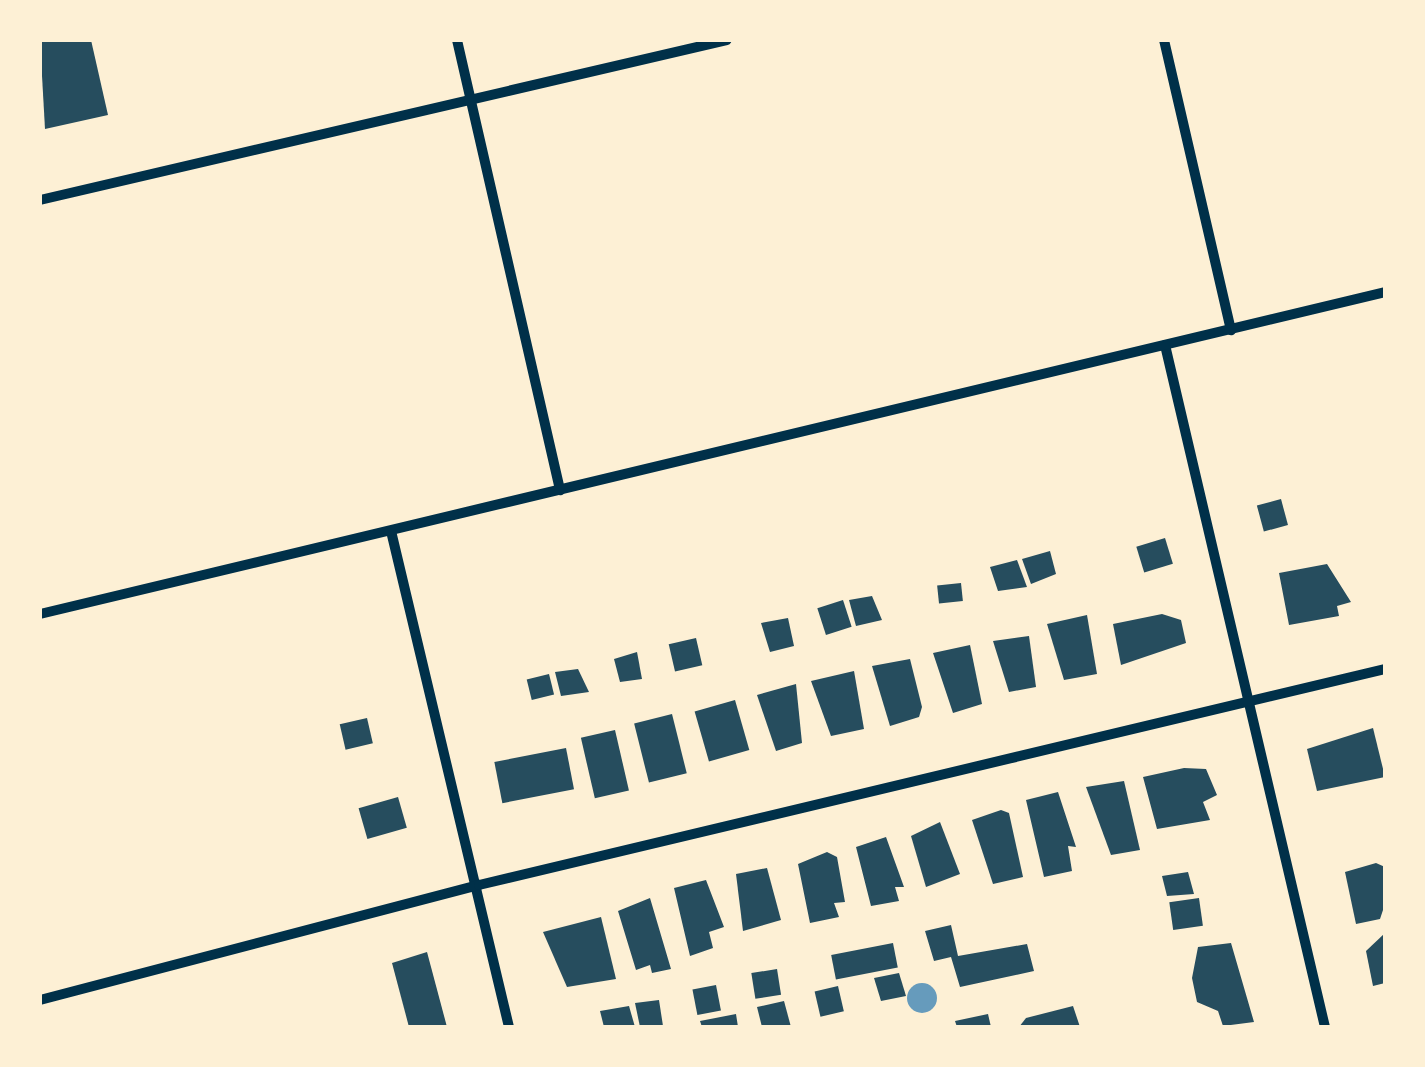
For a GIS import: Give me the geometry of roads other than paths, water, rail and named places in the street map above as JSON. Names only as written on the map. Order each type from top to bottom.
[{"type":"street","points":[[457,40],[560,490]]},
{"type":"street","points":[[40,200],[727,40]]},
{"type":"street","points":[[1164,40],[1231,330]]},
{"type":"street","points":[[40,614],[1385,292]]},
{"type":"street","points":[[1165,346],[1252,699],[1326,1027]]},
{"type":"street","points":[[391,531],[479,885],[509,1027]]},
{"type":"street","points":[[40,1000],[479,885],[1385,669]]},
{"type":"water","points":[[922,983],[933,987],[937,998],[933,1009],[922,1013],[911,1009],[907,998],[911,987]]}]
